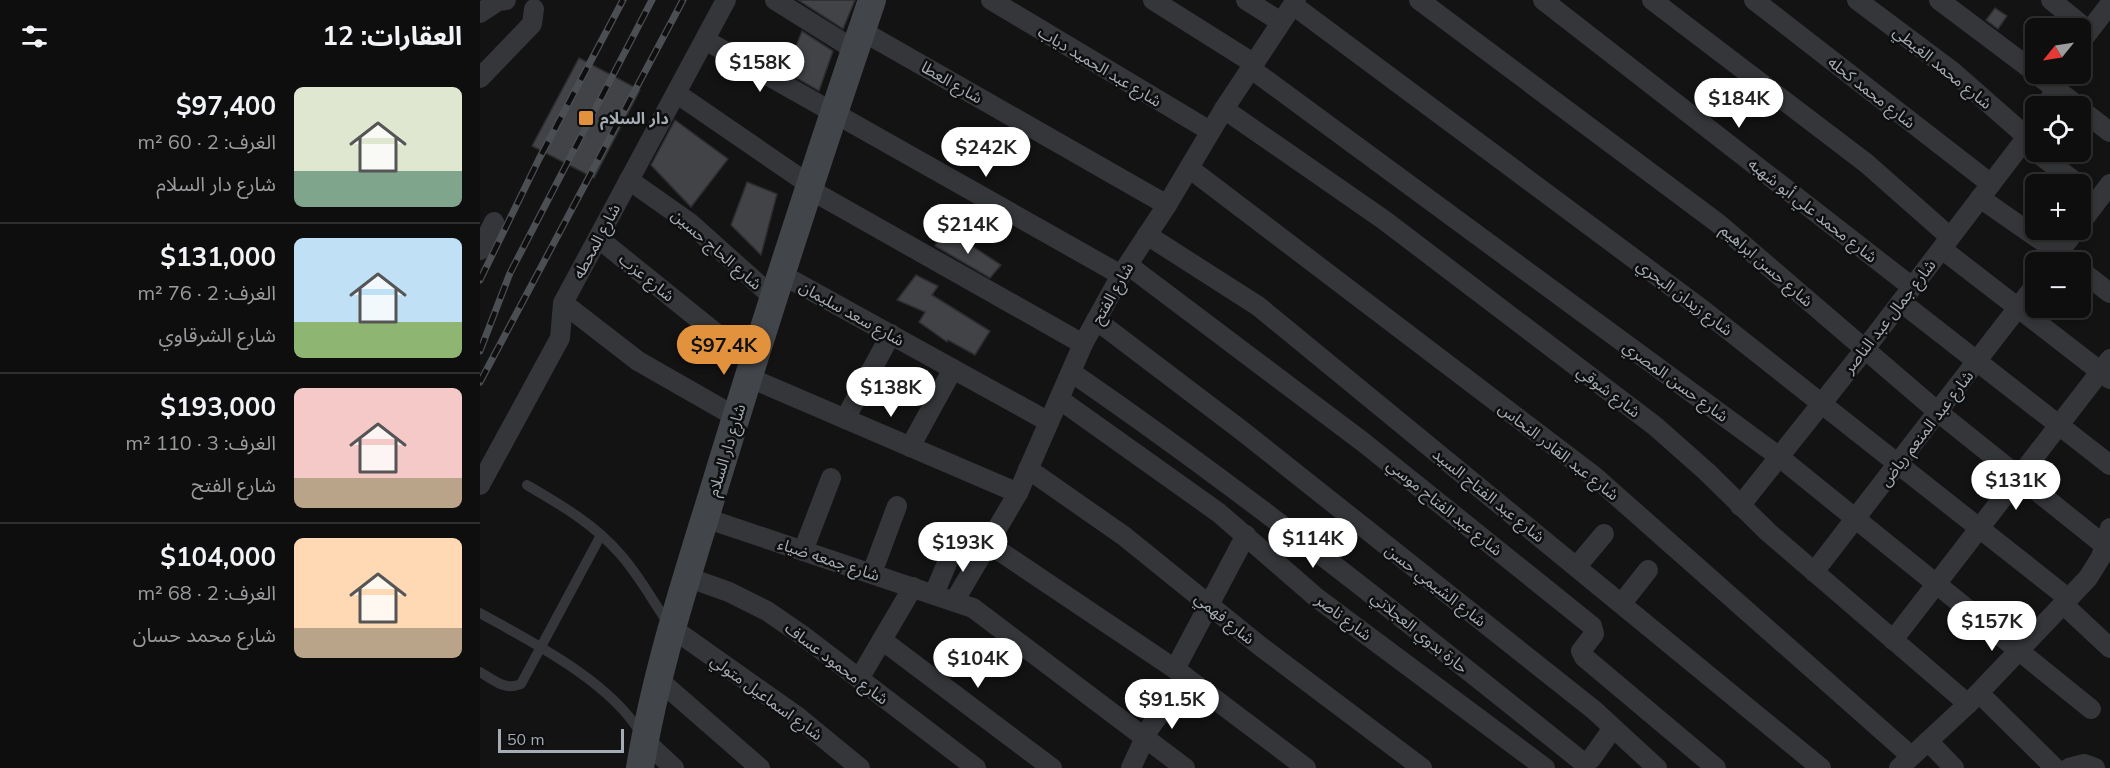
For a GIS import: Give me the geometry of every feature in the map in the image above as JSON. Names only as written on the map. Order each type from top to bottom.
[{"type":"main road","name":"شارع دار السلام","points":[[643,754],[659,680],[687,577],[833,114],[872,0]]},
{"type":"street","points":[[480,13],[506,0]]},
{"type":"street","points":[[480,78],[532,24],[540,4],[514,0]]},
{"type":"street","name":"شارع المحطه","points":[[480,485],[561,338],[563,303],[726,0]]},
{"type":"street","name":"شارع العطا","points":[[775,0],[858,40],[1167,205]]},
{"type":"street","name":"شارع عبد الحميد دياب","points":[[991,0],[1210,131]]},
{"type":"street","name":"شارع حسن المصري","points":[[1153,0],[1252,65],[1778,456],[2091,709]]},
{"type":"street","points":[[1246,0],[1281,22]]},
{"type":"street","name":"شارع حسن ابراهيم","points":[[1419,0],[1719,224],[1938,412],[2106,548]]},
{"type":"street","name":"شارع محمد علي أبو شهبه","points":[[1543,0],[1906,295],[1977,361],[2110,465]]},
{"type":"street","points":[[1652,0],[1866,163],[1946,243],[2018,308],[2107,370],[2059,425],[1893,640]]},
{"type":"street","name":"شارع محمد كحله","points":[[1754,0],[1985,191],[2053,252]]},
{"type":"street","name":"شارع محمد الغيطي","points":[[1857,0],[1952,71],[2025,132]]},
{"type":"street","points":[[1939,0],[2025,65]]},
{"type":"street","points":[[2051,0],[2068,18]]},
{"type":"street","name":"شارع الفتح","points":[[955,600],[1018,493],[1083,344],[1096,320],[1210,131],[1295,3]]},
{"type":"street","name":"شارع زيدان البحري","points":[[1295,3],[1703,310],[1821,403],[1979,529],[2066,602],[2110,648]]},
{"type":"street","points":[[2091,31],[2108,13]]},
{"type":"street","points":[[705,40],[833,114],[1125,270]]},
{"type":"street","points":[[2060,84],[2070,96]]},
{"type":"street","points":[[676,93],[810,187],[1083,344]]},
{"type":"street","name":"شارع شوقي","points":[[1224,109],[1384,220],[1655,426],[1740,506],[1893,640],[1974,698],[2055,768]]},
{"type":"street","points":[[2091,117],[2110,132]]},
{"type":"street","name":"شارع جمال عبد الناصر","points":[[1740,506],[1865,349],[2025,139]]},
{"type":"street","name":"شارع محمد الغيطي","points":[[2056,162],[2068,174]]},
{"type":"street","name":"شارع عبد القادر النحاس","points":[[1189,168],[1594,476],[1902,765]]},
{"type":"street","name":"شارع الحاج حسين","points":[[629,180],[778,286]]},
{"type":"street","name":"شارع محمد الغيطي","points":[[2091,191],[2106,198]]},
{"type":"street","points":[[2091,213],[2106,198]]},
{"type":"street","points":[[480,250],[494,222]]},
{"type":"street","name":"شارع عبد الفتاح السيد","points":[[1147,235],[1258,306],[1821,768]]},
{"type":"street","name":"شارع عزب","points":[[598,237],[751,370],[845,419],[1018,493]]},
{"type":"street","name":"شارع عبد الفتاح موسي","points":[[1125,270],[1363,442],[1592,626],[1594,634],[1581,651],[1584,657],[1716,768]]},
{"type":"street","points":[[2091,278],[2110,293]]},
{"type":"street","name":"شارع سعد سليمان","points":[[778,286],[891,334],[1049,422]]},
{"type":"street","name":"شارع عبد المنعم رياض","points":[[1814,572],[2025,299]]},
{"type":"street","points":[[563,303],[638,361],[736,417]]},
{"type":"street","name":"شارع الشيمي حسن","points":[[1096,320],[1241,430],[1613,728],[1657,768]]},
{"type":"street","points":[[845,419],[891,334]]},
{"type":"street","points":[[910,447],[953,369]]},
{"type":"street","name":"حارة بدوي العجلاتي","points":[[1071,372],[1170,440],[1329,559],[1580,760],[1592,759],[1613,728]]},
{"type":"street","name":"شارع ناصر","points":[[1059,399],[1246,535],[1317,598],[1545,768]]},
{"type":"street","name":"شارع فهمي","points":[[1028,469],[1124,536],[1209,605],[1422,768]]},
{"type":"street","points":[[803,550],[831,478]]},
{"type":"street","points":[[872,573],[897,506]]},
{"type":"street","name":"شارع جمعه ضياء","points":[[705,518],[955,600],[987,617],[1185,768]]},
{"type":"street","points":[[1577,566],[1604,534]]},
{"type":"street","points":[[1131,768],[1145,737],[1180,674],[1209,605],[1246,535]]},
{"type":"street","points":[[934,594],[958,537]]},
{"type":"street","points":[[989,544],[1180,674],[1305,768]]},
{"type":"street","points":[[1902,765],[1974,698],[2066,602],[2088,578],[2106,548]]},
{"type":"street","points":[[1622,603],[1648,570]]},
{"type":"street","name":"شارع محمود عساف","points":[[687,577],[729,592],[767,611],[976,768]]},
{"type":"street","points":[[860,679],[913,587]]},
{"type":"street","name":"شارع اسماعيل متولي","points":[[672,628],[798,717],[860,768]]},
{"type":"street","points":[[882,640],[1052,768]]},
{"type":"street","points":[[659,680],[760,768]]},
{"type":"street","points":[[1928,741],[1954,768]]},
{"type":"street","points":[[643,754],[674,768]]},
{"type":"street","points":[[2069,768],[2084,764],[2096,768]]},
{"type":"lane","points":[[527,485],[572,511],[602,535],[637,575],[672,628]]},
{"type":"lane","points":[[480,672],[504,686],[513,687],[521,684],[602,535]]},
{"type":"lane","points":[[480,614],[542,648],[609,696],[624,709],[643,754]]},
{"type":"building","points":[[798,0],[855,0],[843,29]]},
{"type":"building","points":[[1995,8],[2007,16],[1998,29],[1986,20]]},
{"type":"building","points":[[802,31],[833,51],[819,91],[786,72]]},
{"type":"building","name":"دار السلام","points":[[579,58],[640,90],[594,178],[532,146]]},
{"type":"building","points":[[675,120],[728,159],[691,207],[651,165]]},
{"type":"building","points":[[747,182],[777,194],[761,255],[731,225]]},
{"type":"building","points":[[941,232],[972,246],[1001,265],[990,278],[935,246]]},
{"type":"building","points":[[916,275],[938,286],[932,295],[990,331],[975,355],[948,340],[947,342],[919,322],[925,312],[897,300]]},
{"type":"railway","points":[[480,280],[539,159],[623,0]]},
{"type":"railway","points":[[480,351],[510,273],[652,0]]},
{"type":"railway","points":[[480,382],[683,0]]},
{"type":"place","name":"دار السلام","points":[[586,118]]}]
